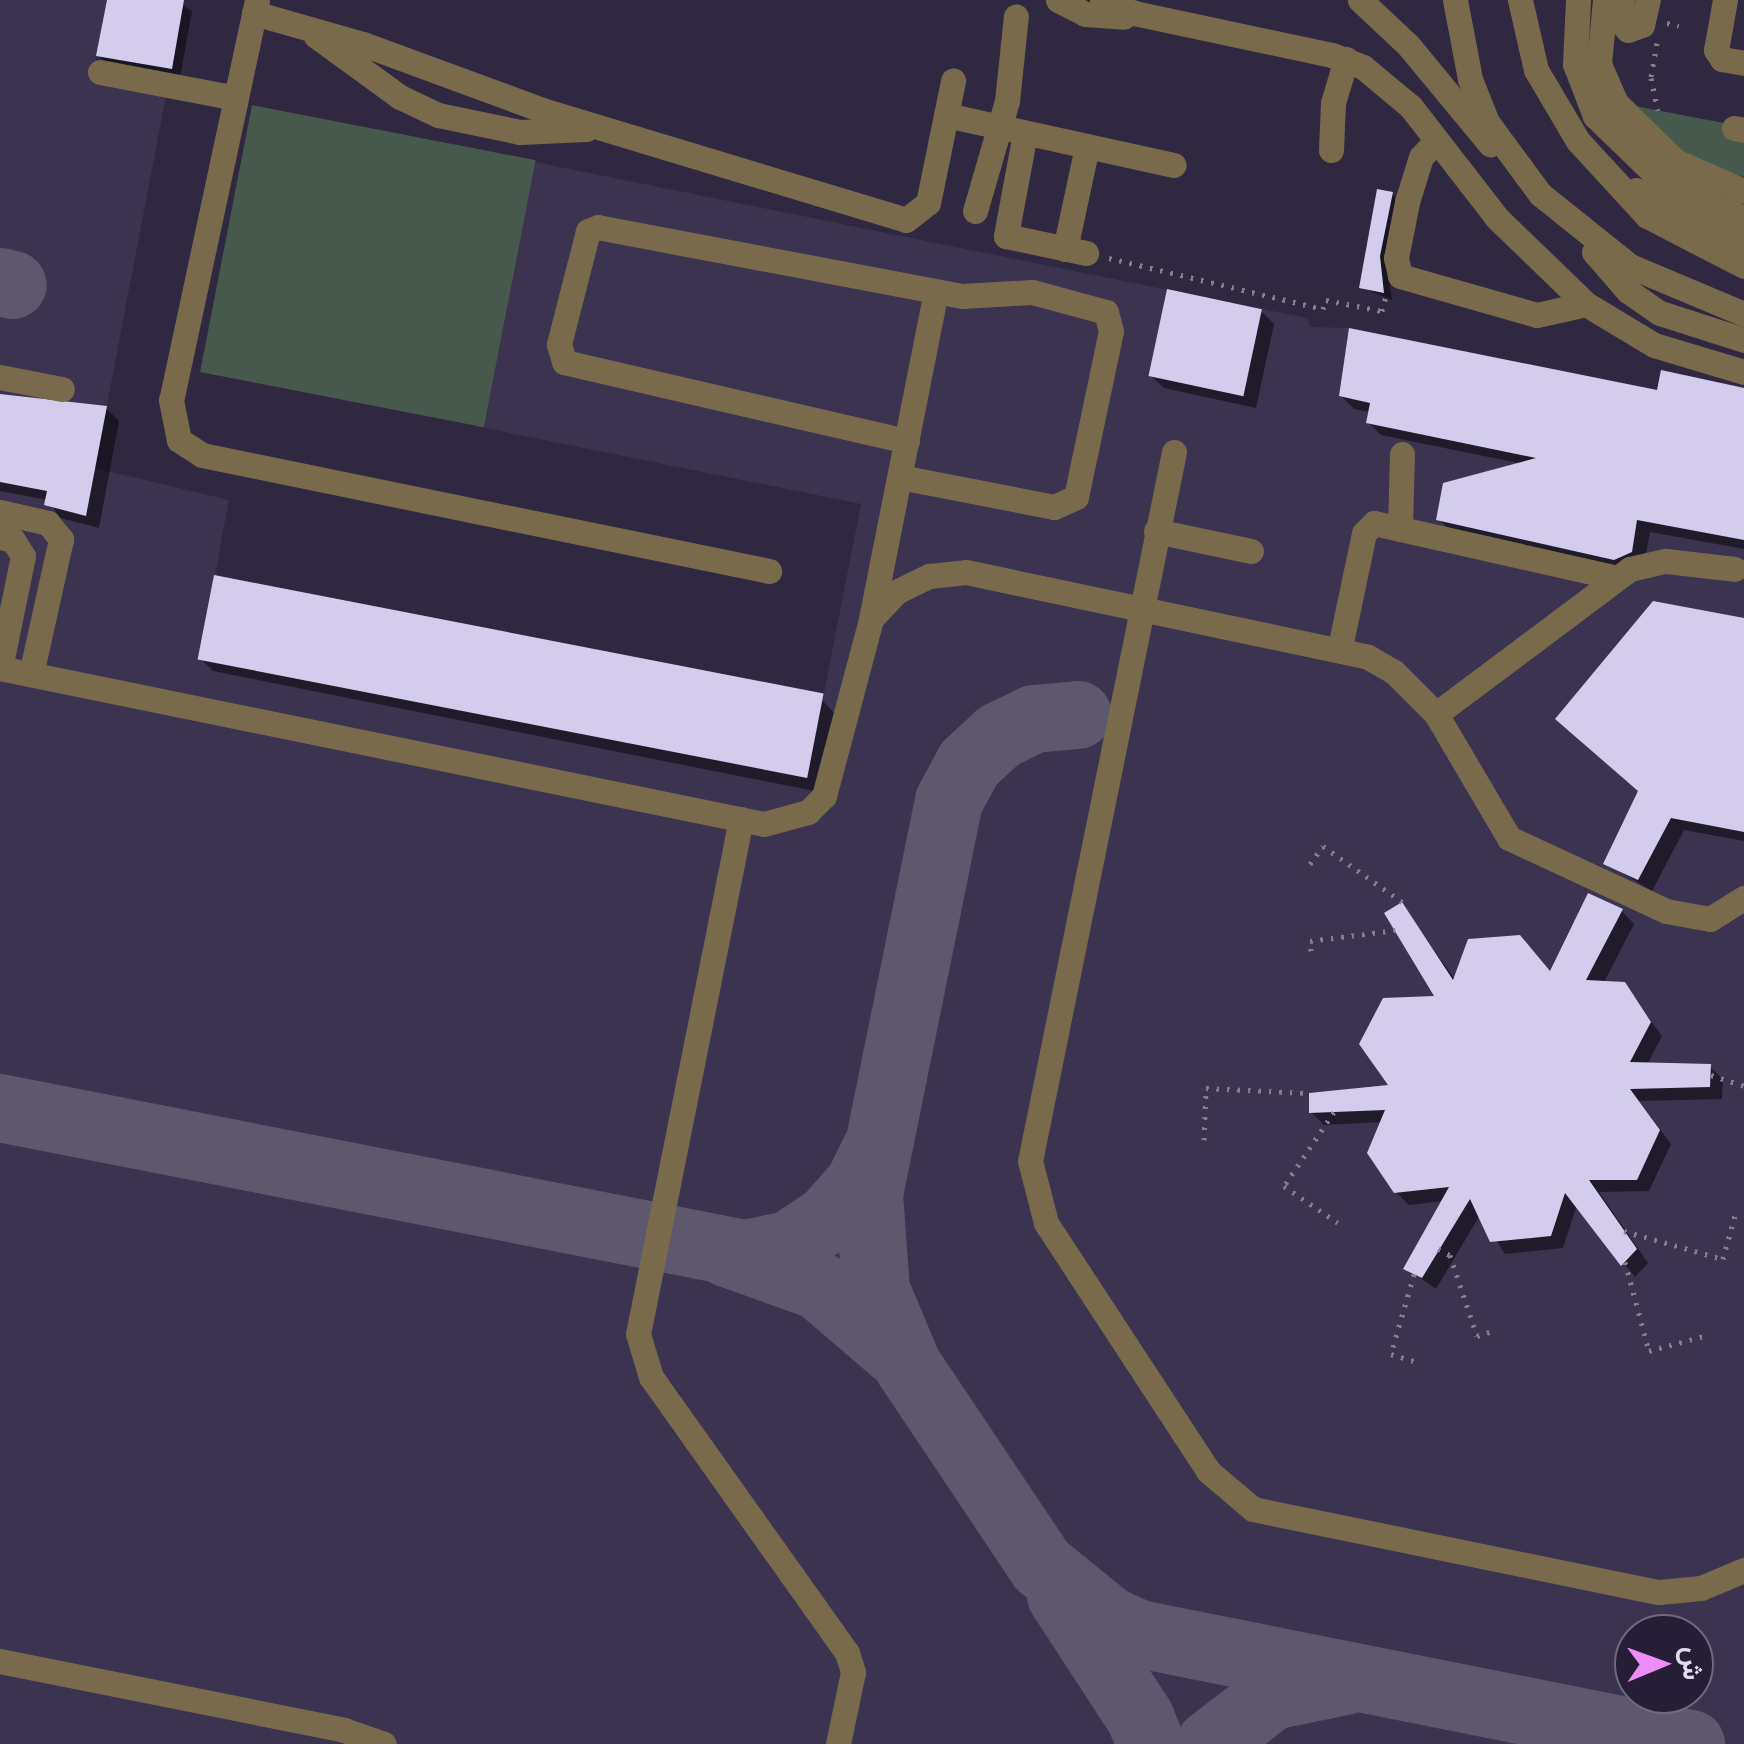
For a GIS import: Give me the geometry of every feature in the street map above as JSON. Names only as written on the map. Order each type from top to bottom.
[{"type":"street","points":[[1058,0],[1085,14],[1134,14]]},
{"type":"street","points":[[1102,0],[1134,14],[1346,59],[1380,78],[1428,130],[1497,218],[1586,304],[1654,345],[1744,372]]},
{"type":"street","points":[[1360,0],[1580,232],[1615,277],[1660,312],[1744,340]]},
{"type":"street","points":[[1456,0],[1470,79],[1510,161]]},
{"type":"street","points":[[1520,0],[1536,70],[1554,108],[1607,170],[1671,234],[1744,266]]},
{"type":"street","points":[[1578,0],[1572,37],[1582,92],[1595,116],[1650,157],[1687,196],[1744,218]]},
{"type":"street","points":[[1604,0],[1598,49],[1602,78],[1650,157],[1744,191]]},
{"type":"street","points":[[1622,0],[1619,20],[1628,30],[1642,26],[1648,0]]},
{"type":"street","points":[[1725,0],[1716,50],[1722,59],[1744,64]]},
{"type":"street","points":[[769,571],[189,450],[172,428],[171,400],[255,7],[602,127],[906,220],[928,203],[953,81]]},
{"type":"street","points":[[975,210],[998,126],[1018,8]]},
{"type":"street","points":[[305,27],[376,82],[438,115],[520,132],[602,127]]},
{"type":"street","points":[[1331,150],[1332,104],[1346,59]]},
{"type":"street","points":[[100,72],[236,98]]},
{"type":"street","points":[[946,115],[1174,164]]},
{"type":"street","points":[[1428,130],[1405,159],[1407,202],[1396,258],[1408,282],[1520,312],[1554,315],[1586,304]]},
{"type":"street","points":[[1025,133],[1003,230],[1013,239],[1075,251],[1087,146]]},
{"type":"street","points":[[1607,170],[1685,218],[1744,244]]},
{"type":"street","points":[[900,477],[1064,506],[1080,483],[1111,331],[1106,312],[1032,292],[981,298],[936,292],[598,226],[584,241],[560,344],[564,362],[907,441]]},
{"type":"street","points":[[1580,232],[1684,294],[1744,314]]},
{"type":"street","points":[[0,536],[13,540],[24,556],[6,607],[0,668],[741,819],[786,822],[824,796],[871,620],[936,292]]},
{"type":"street","points":[[0,377],[62,389]]},
{"type":"street","points":[[1174,452],[1139,604],[1030,1161],[1046,1223],[1208,1471],[1253,1510],[1659,1592],[1701,1588],[1744,1570]]},
{"type":"street","points":[[1400,529],[1402,454]]},
{"type":"street","points":[[0,512],[48,522],[61,539],[31,674]]},
{"type":"street","points":[[1340,647],[1367,526],[1400,529],[1614,577]]},
{"type":"street","points":[[1156,531],[1251,551]]},
{"type":"street","points":[[1436,714],[1614,577],[1666,560],[1736,569]]},
{"type":"street","points":[[871,620],[896,592],[930,576],[966,572],[1340,647],[1394,672],[1436,714],[1509,838],[1666,911],[1710,919],[1744,898]]},
{"type":"street","points":[[741,819],[638,1334],[651,1376],[846,1652],[853,1672],[838,1744]]},
{"type":"street","points":[[0,1661],[344,1730],[384,1744]]},
{"type":"path","points":[[1650,157],[1650,78],[1663,22]]},
{"type":"path","points":[[1075,251],[1305,306],[1323,309],[1326,300],[1382,311],[1396,258]]},
{"type":"path","points":[[1310,864],[1322,846],[1402,902]]},
{"type":"path","points":[[1311,951],[1310,941],[1394,930]]},
{"type":"path","points":[[1711,1075],[1744,1086]]},
{"type":"path","points":[[1204,1140],[1206,1088],[1308,1093]]},
{"type":"path","points":[[1334,1112],[1284,1186],[1338,1223]]},
{"type":"path","points":[[1624,1231],[1723,1259],[1736,1215]]},
{"type":"path","points":[[1438,1249],[1450,1255],[1478,1336],[1492,1331]]},
{"type":"path","points":[[1625,1262],[1649,1351],[1707,1336]]},
{"type":"path","points":[[1414,1274],[1391,1354],[1418,1362]]},
{"type":"shaded area","points":[[0,0],[107,0],[96,60],[170,75],[95,468],[229,500],[215,575],[823,698],[861,504],[475,426],[535,162],[1307,318],[1310,327],[1349,328],[1657,390],[1661,370],[1744,387],[1744,1744],[0,1744]]},
{"type":"green space","points":[[1620,103],[1744,127],[1744,177],[1672,153]]},
{"type":"green space","points":[[252,105],[536,160],[484,427],[200,372]]},
{"type":"building","points":[[107,0],[184,0],[172,69],[96,56]]},
{"type":"building","points":[[1377,189],[1393,192],[1380,256],[1384,293],[1359,288]]},
{"type":"building","points":[[1167,289],[1262,309],[1243,396],[1148,376]]},
{"type":"building","points":[[1349,328],[1657,390],[1661,370],[1744,388],[1744,540],[1637,520],[1632,552],[1614,560],[1436,520],[1443,483],[1536,458],[1366,423],[1370,403],[1339,396]]},
{"type":"building","points":[[0,394],[107,406],[86,516],[44,505],[47,491],[0,482]]},
{"type":"building","points":[[214,575],[824,693],[807,778],[198,659]]},
{"type":"building","points":[[1653,601],[1744,618],[1744,832],[1671,818],[1638,880],[1603,864],[1638,791],[1555,719]]},
{"type":"building","points":[[1588,893],[1623,909],[1586,980],[1625,982],[1651,1022],[1630,1062],[1711,1064],[1710,1087],[1630,1089],[1660,1130],[1637,1180],[1589,1180],[1637,1249],[1621,1266],[1565,1193],[1551,1236],[1490,1242],[1470,1199],[1422,1278],[1403,1269],[1449,1187],[1394,1193],[1367,1153],[1385,1110],[1309,1113],[1309,1093],[1388,1085],[1359,1044],[1383,998],[1434,996],[1384,913],[1402,902],[1453,980],[1468,939],[1520,935],[1550,971]]},
{"type":"taxiway","points":[[0,282],[13,285]]},
{"type":"taxiway","points":[[1078,715],[1034,719],[999,736],[969,764],[949,801],[869,1195],[876,1290],[908,1366],[1042,1566],[1110,1621],[1139,1634],[1691,1744]]},
{"type":"taxiway","points":[[0,1108],[745,1254],[789,1245],[828,1219],[859,1184],[875,1151]]},
{"type":"taxiway","points":[[727,1253],[819,1286],[896,1352]]},
{"type":"taxiway","points":[[1061,1596],[1140,1717],[1151,1744]]},
{"type":"taxiway","points":[[1210,1744],[1272,1696],[1345,1681]]}]
